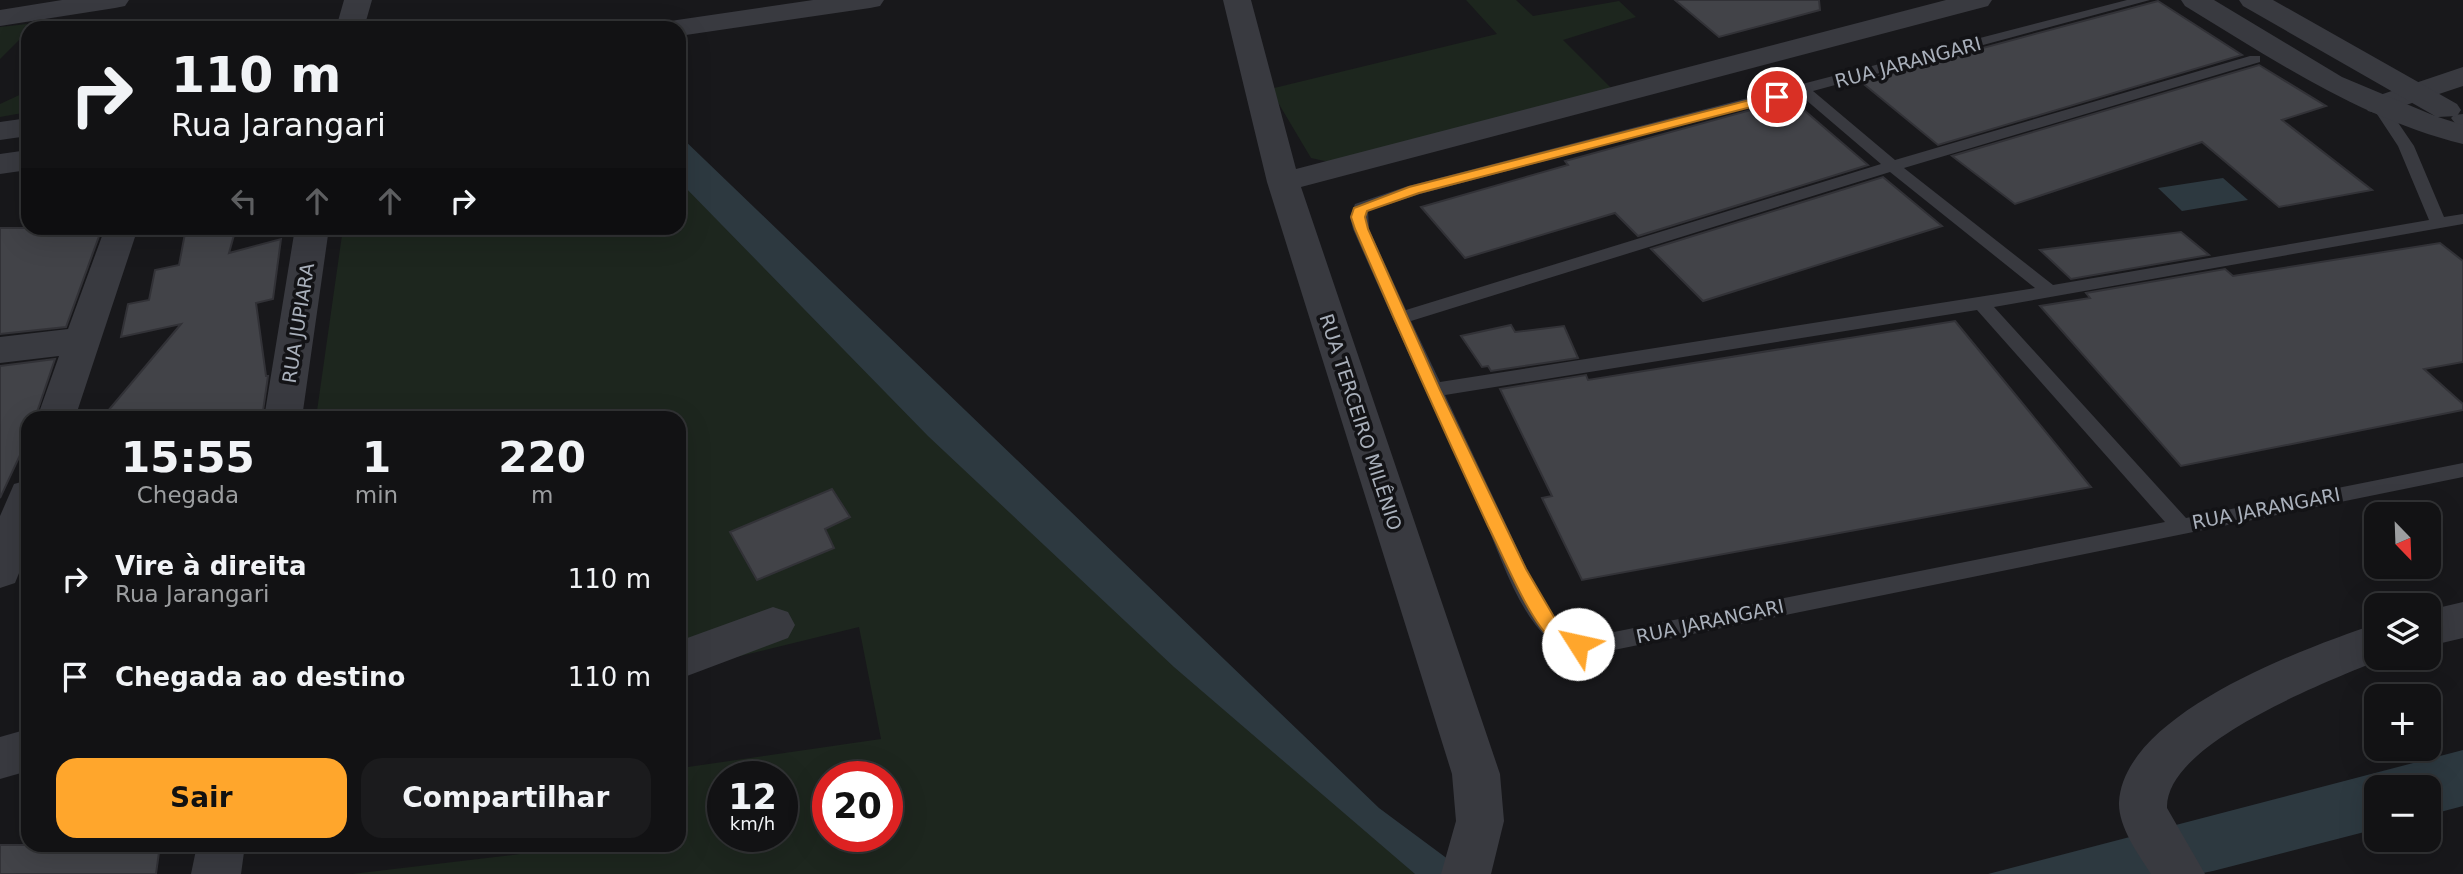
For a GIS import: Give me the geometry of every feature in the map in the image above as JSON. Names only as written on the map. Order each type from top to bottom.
[{"type":"street","points":[[352,21],[358,0]]},
{"type":"street","points":[[686,27],[870,0]]},
{"type":"street","points":[[1283,182],[1978,0]]},
{"type":"street","points":[[2195,0],[2332,83],[2379,105],[2462,124]]},
{"type":"street","points":[[2253,0],[2414,93],[2462,124]]},
{"type":"street","points":[[0,18],[102,1]]},
{"type":"street","name":"RUA TERCEIRO MILÊNIO","points":[[1241,1],[1283,182],[1476,774],[1480,821],[1470,863]]},
{"type":"street","points":[[2379,105],[2463,76]]},
{"type":"street","points":[[0,131],[21,128]]},
{"type":"street","points":[[0,164],[21,161]]},
{"type":"street","points":[[59,411],[119,235]]},
{"type":"street","name":"RUA JUPIARA","points":[[284,411],[311,235]]},
{"type":"street","points":[[0,350],[84,340]]},
{"type":"street","points":[[2,559],[21,512]]},
{"type":"street","points":[[2441,625],[2463,620]]},
{"type":"street","points":[[686,657],[773,625]]},
{"type":"street","points":[[2180,874],[2151,829],[2143,800],[2151,774],[2171,747],[2252,694],[2364,647]]},
{"type":"street","points":[[0,758],[21,752]]},
{"type":"street","points":[[216,874],[220,852]]},
{"type":"lane","name":"RUA JARANGARI","points":[[2143,0],[1414,190],[1361,208],[1358,217],[1362,229],[1433,390],[1519,573],[1548,622],[1560,637],[1578,644],[1604,643],[2463,470]]},
{"type":"lane","points":[[1401,317],[1892,166],[2255,59]]},
{"type":"lane","points":[[1803,90],[1892,166],[2050,291]]},
{"type":"lane","points":[[2379,105],[2406,146],[2439,225]]},
{"type":"lane","points":[[1433,390],[1981,303],[2463,219]]},
{"type":"lane","points":[[1981,303],[2180,525]]},
{"type":"shaded area","points":[[1466,0],[1516,0],[1533,16],[1619,1],[1636,17],[1563,40],[1612,89],[1338,164],[1311,158],[1270,89],[1497,34]]},
{"type":"shaded area","points":[[21,25],[21,38],[0,59],[0,27]]},
{"type":"shaded area","points":[[21,94],[21,113],[0,117],[0,104]]},
{"type":"shaded area","points":[[686,142],[1379,808],[1468,874],[1415,874],[1174,667],[928,436],[686,188]]},
{"type":"shaded area","points":[[2223,178],[2248,200],[2182,211],[2158,188]]},
{"type":"shaded area","points":[[686,187],[1415,874],[352,874],[537,852],[686,852],[686,767],[707,764],[707,852],[798,852],[798,761],[729,761],[881,739],[859,627],[686,669],[686,411],[317,411],[342,235],[686,235]]},
{"type":"shaded area","points":[[2463,750],[2463,806],[2441,812],[2441,775],[2367,775],[2421,761],[2441,761],[2441,756]]},
{"type":"shaded area","points":[[2364,776],[2364,832],[2198,874],[1988,874]]},
{"type":"building","points":[[1675,0],[1819,0],[1820,10],[1719,37]]},
{"type":"building","points":[[2158,1],[2242,55],[1938,145],[1860,81]]},
{"type":"building","points":[[2259,65],[2326,106],[2282,120],[2372,190],[2279,207],[2202,142],[2015,204],[1952,156]]},
{"type":"building","points":[[1791,99],[1868,165],[1638,236],[1615,213],[1465,258],[1421,207],[1568,165],[1565,161]]},
{"type":"building","points":[[1883,177],[1942,226],[1703,301],[1651,249]]},
{"type":"building","points":[[0,228],[21,228],[21,235],[99,235],[66,327],[0,334]]},
{"type":"building","points":[[2181,232],[2209,255],[2071,279],[2040,250]]},
{"type":"building","points":[[185,235],[234,235],[229,253],[281,239],[273,299],[256,303],[268,376],[263,411],[108,411],[181,324],[121,337],[128,304],[149,300],[155,270],[179,265]]},
{"type":"building","points":[[2440,243],[2463,261],[2463,362],[2424,369],[2463,404],[2463,410],[2181,466],[2040,306],[2090,298],[2086,293],[2225,269],[2233,276]]},
{"type":"building","points":[[1955,321],[2091,487],[1582,580],[1542,498],[1552,496],[1500,389],[1586,375],[1588,380]]},
{"type":"building","points":[[1511,325],[1515,332],[1564,326],[1578,358],[1491,371],[1488,366],[1482,367],[1461,336]]},
{"type":"building","points":[[55,359],[37,411],[21,411],[21,453],[0,498],[0,366]]},
{"type":"building","points":[[832,489],[850,517],[825,529],[834,548],[757,580],[730,532]]},
{"type":"building","points":[[0,845],[21,845],[21,852],[159,852],[156,874],[0,874]]},
{"type":"route","points":[[1578,644],[1560,637],[1519,573],[1433,390],[1362,229],[1358,217],[1361,208],[1414,190],[1777,97]]}]
